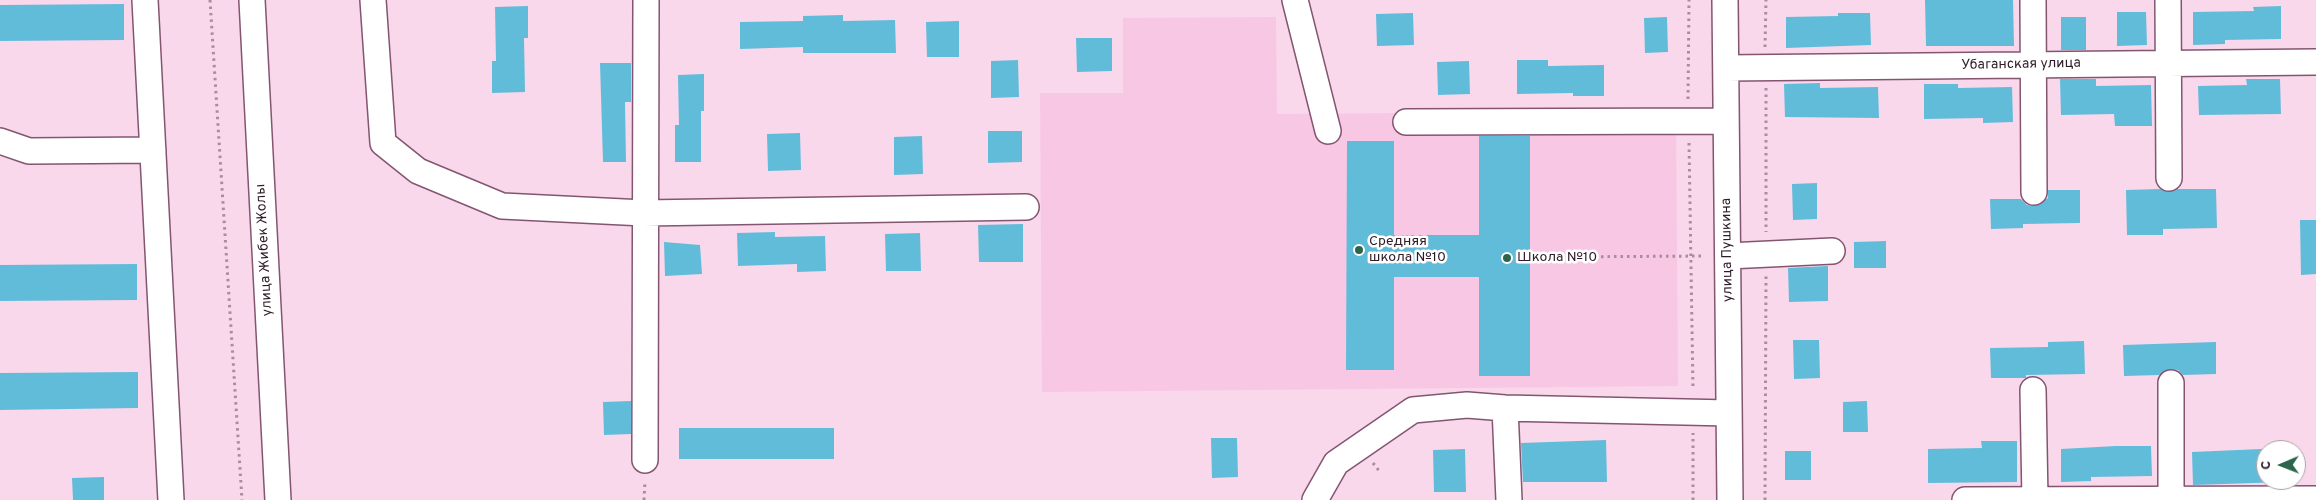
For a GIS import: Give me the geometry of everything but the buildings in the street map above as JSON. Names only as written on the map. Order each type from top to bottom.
[{"type":"street","points":[[145,0],[170,500]]},
{"type":"street","name":"улица Жибек Жолы","points":[[252,0],[278,500]]},
{"type":"street","points":[[373,0],[382,144],[418,171],[502,206],[644,213],[1026,207]]},
{"type":"street","points":[[645,460],[644,213],[646,0]]},
{"type":"street","points":[[1296,0],[1328,131]]},
{"type":"street","name":"улица Пушкина","points":[[1725,0],[1730,500]]},
{"type":"street","points":[[2033,0],[2034,192]]},
{"type":"street","points":[[2168,0],[2169,178]]},
{"type":"street","name":"Убаганская улица","points":[[1726,68],[2316,62]]},
{"type":"street","points":[[1406,122],[1726,121]]},
{"type":"street","points":[[0,141],[29,151],[153,150]]},
{"type":"street","points":[[1728,256],[1832,251]]},
{"type":"street","points":[[2171,383],[2172,500]]},
{"type":"street","points":[[2032,390],[2036,500]]},
{"type":"street","points":[[1315,500],[1336,463],[1413,410],[1467,405],[1505,408],[1729,413]]},
{"type":"street","points":[[1505,408],[1508,500]]},
{"type":"street","points":[[1965,500],[2316,499]]},
{"type":"path","points":[[210,0],[242,500]]},
{"type":"path","points":[[1688,0],[1688,121],[1693,396]]},
{"type":"path","points":[[1549,257],[1728,256]]},
{"type":"path","points":[[1693,430],[1693,500]]},
{"type":"shaded area","name":"Средняя школа №10","points":[[1276,17],[1277,114],[1676,111],[1678,386],[1042,392],[1040,93],[1123,93],[1123,18]]},
{"type":"place","name":"Средняя школа №10","points":[[1359,250]]},
{"type":"place","name":"Школа №10","points":[[1507,258]]}]
